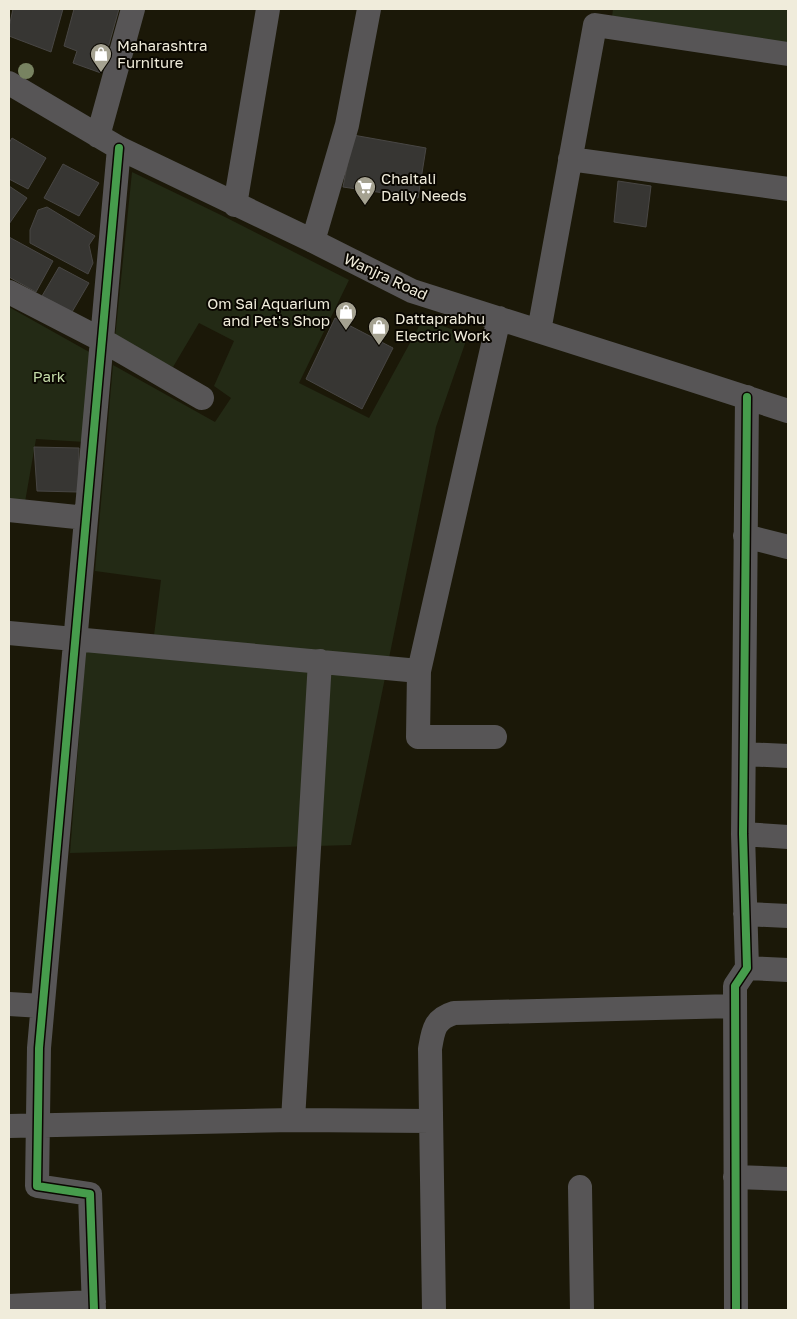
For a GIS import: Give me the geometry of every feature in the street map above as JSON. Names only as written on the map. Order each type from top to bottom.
[{"type":"street","points":[[98,136],[133,9]]},
{"type":"street","points":[[235,205],[268,9]]},
{"type":"street","points":[[313,241],[347,125],[369,9]]},
{"type":"street","points":[[539,331],[596,17],[788,54]]},
{"type":"street","name":"Wanjra Road","points":[[9,83],[119,148],[313,241],[412,291],[788,411]]},
{"type":"street","points":[[9,1306],[94,1306],[90,1194],[37,1186],[38,1048],[119,148]]},
{"type":"street","points":[[570,159],[788,189]]},
{"type":"street","points":[[9,292],[102,340],[202,398]]},
{"type":"street","points":[[495,737],[418,737],[419,670],[499,318]]},
{"type":"street","points":[[736,1310],[735,986],[747,968],[743,834],[746,397]]},
{"type":"street","points":[[9,510],[86,518]]},
{"type":"street","points":[[745,536],[788,547]]},
{"type":"street","points":[[9,633],[419,670]]},
{"type":"street","points":[[292,1120],[320,661]]},
{"type":"street","points":[[744,754],[788,756]]},
{"type":"street","points":[[743,834],[788,837]]},
{"type":"street","points":[[745,914],[788,916]]},
{"type":"street","points":[[747,968],[788,970]]},
{"type":"street","points":[[9,1004],[42,1006]]},
{"type":"street","points":[[434,1310],[430,1049],[432,1034],[436,1025],[444,1016],[454,1013],[735,1006]]},
{"type":"street","points":[[9,1126],[292,1120],[431,1121]]},
{"type":"street","points":[[736,1177],[788,1178]]},
{"type":"street","points":[[580,1187],[582,1310]]},
{"type":"green space","points":[[613,9],[788,9],[788,47],[612,17]]},
{"type":"green space","points":[[132,172],[349,280],[299,383],[369,418],[423,319],[468,335],[436,427],[351,845],[70,853],[86,646],[152,651],[161,580],[95,571],[113,365],[215,422],[231,398],[214,386],[234,341],[199,323],[173,367],[115,338]]},
{"type":"green space","name":"Park","points":[[9,307],[91,353],[85,442],[36,439],[25,502],[9,500]]},
{"type":"building","points":[[13,9],[63,9],[51,52],[9,36]]},
{"type":"building","points":[[74,9],[119,9],[101,73],[73,63],[77,51],[64,46]]},
{"type":"building","points":[[353,135],[426,148],[418,198],[343,187]]},
{"type":"building","points":[[12,138],[46,158],[28,189],[9,179],[9,143]]},
{"type":"building","points":[[63,164],[99,183],[79,216],[44,198]]},
{"type":"building","points":[[618,181],[651,186],[646,227],[614,222]]},
{"type":"building","points":[[9,186],[27,198],[9,224]]},
{"type":"building","points":[[47,207],[95,236],[89,245],[93,263],[88,274],[30,243],[30,230],[38,210]]},
{"type":"building","points":[[9,237],[53,261],[36,292],[9,277]]},
{"type":"building","points":[[59,267],[89,283],[72,312],[42,296]]},
{"type":"building","points":[[335,318],[393,348],[362,409],[306,379]]},
{"type":"building","points":[[34,447],[79,448],[78,492],[37,491]]},
{"type":"cycle path","points":[[94,1310],[90,1194],[37,1186],[39,1048],[119,148]]},
{"type":"cycle path","points":[[736,1310],[735,986],[747,968],[743,834],[747,397]]},
{"type":"place","name":"Maharashtra Furniture","points":[[101,73]]},
{"type":"place","name":"Chaitali Daily Needs","points":[[365,206]]},
{"type":"place","name":"Om Sai Aquarium and Pet's Shop","points":[[346,331]]},
{"type":"place","name":"Dattaprabhu Electric Work","points":[[379,346]]}]
